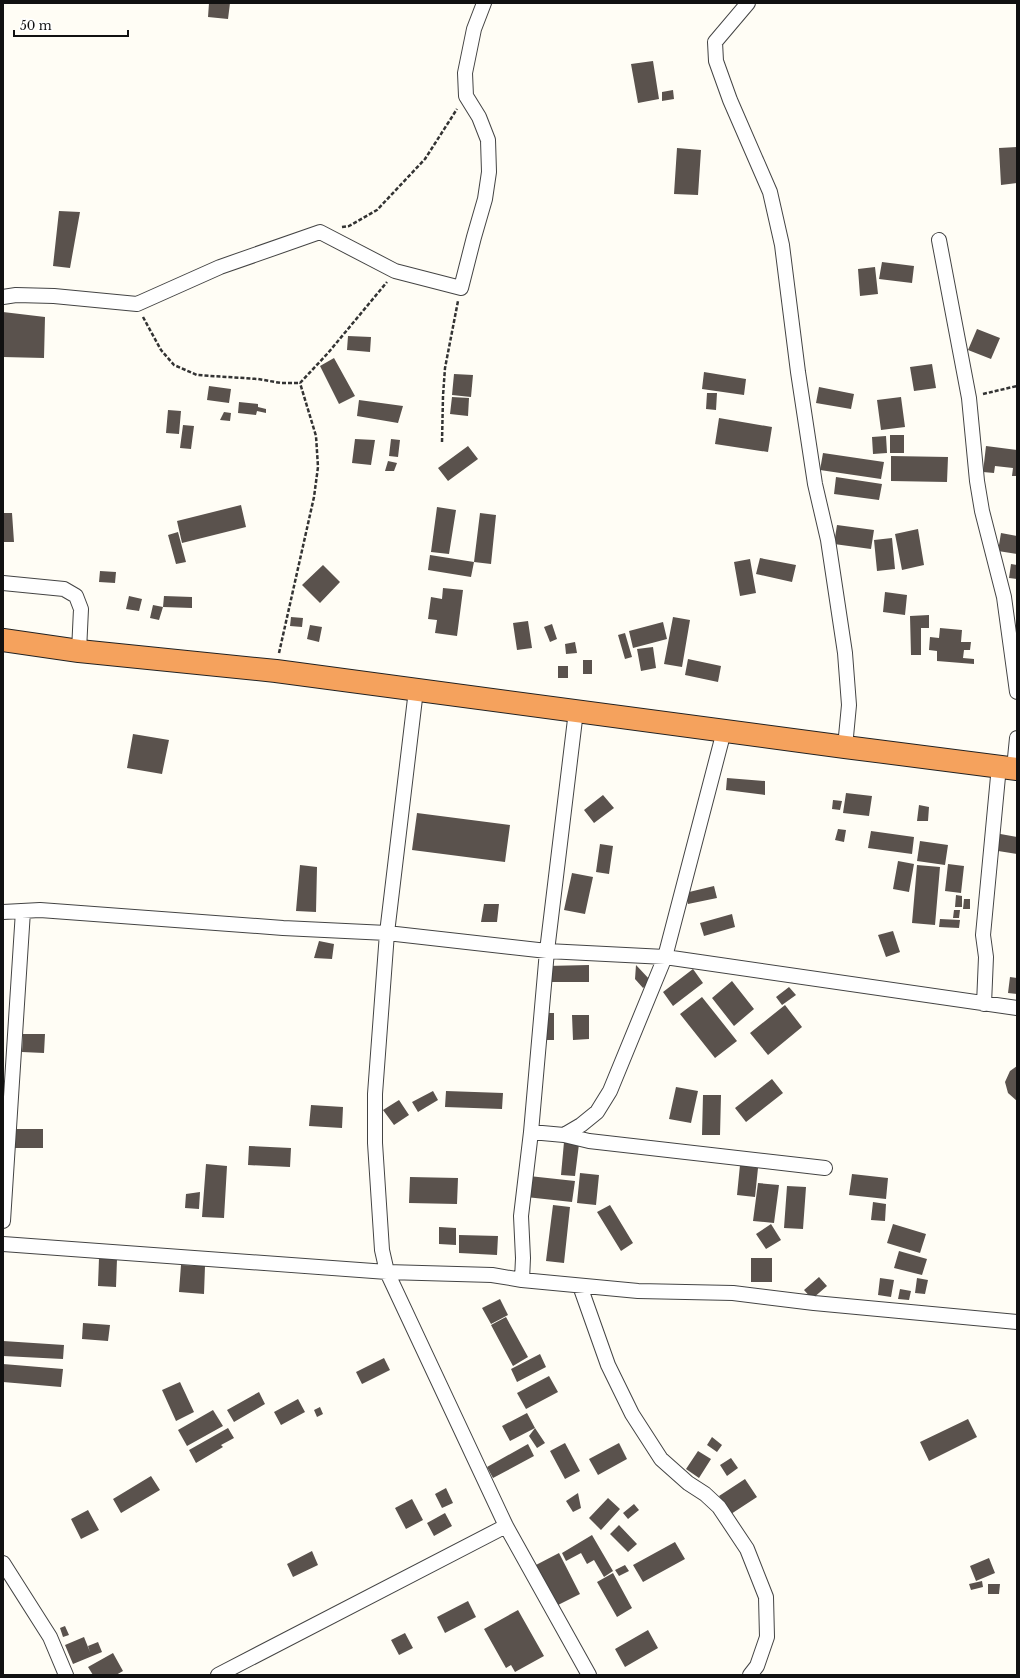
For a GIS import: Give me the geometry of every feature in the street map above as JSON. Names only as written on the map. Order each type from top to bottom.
[{"type":"highway","points":[[3,640],[79,651],[276,671],[1010,768]]},
{"type":"street","points":[[3,297],[16,295],[54,296],[137,304],[220,268],[320,232],[395,271],[461,288],[485,200],[489,172],[488,140],[480,117],[466,96],[465,73],[474,29],[484,3]]},
{"type":"street","points":[[748,3],[715,42],[716,61],[730,100],[770,192],[782,245],[798,372],[815,484],[828,540],[845,653],[849,705],[845,747]]},
{"type":"street","points":[[939,240],[969,398],[977,481],[982,511],[1004,597],[1017,692]]},
{"type":"street","points":[[3,583],[64,589],[76,596],[81,609],[79,651]]},
{"type":"street","points":[[416,690],[386,933],[376,1094],[375,1143],[382,1250],[388,1272],[506,1526],[589,1675]]},
{"type":"street","points":[[522,1280],[524,1258],[521,1216],[531,1132],[547,951],[576,711]]},
{"type":"street","points":[[564,1135],[581,1125],[597,1112],[610,1091],[665,957],[724,731]]},
{"type":"street","points":[[984,1004],[986,957],[983,935],[1010,768],[1017,738]]},
{"type":"street","points":[[3,912],[40,910],[283,928],[386,933],[547,951],[665,957],[1017,1008]]},
{"type":"street","points":[[3,1221],[23,911]]},
{"type":"street","points":[[531,1132],[564,1135],[589,1141],[825,1168]]},
{"type":"street","points":[[3,1244],[388,1272],[492,1275],[522,1280],[638,1291],[734,1292],[814,1303],[1017,1322]]},
{"type":"street","points":[[580,1286],[608,1365],[632,1414],[661,1459],[688,1483],[719,1507],[747,1549],[766,1597],[767,1629],[767,1637],[757,1666],[750,1675]]},
{"type":"street","points":[[218,1675],[506,1526]]},
{"type":"street","points":[[3,1563],[50,1637],[66,1675]]},
{"type":"path","points":[[320,232],[349,226],[377,210],[425,159],[466,96]]},
{"type":"path","points":[[137,304],[160,350],[174,365],[197,375],[258,379],[281,383],[300,382],[328,353],[395,271]]},
{"type":"path","points":[[442,442],[442,396],[445,368],[461,288]]},
{"type":"path","points":[[276,671],[314,497],[318,467],[316,436],[300,382]]},
{"type":"path","points":[[969,398],[1017,386]]},
{"type":"building","points":[[209,3],[230,3],[228,19],[208,17]]},
{"type":"building","points":[[653,61],[659,99],[638,103],[631,64]]},
{"type":"building","points":[[673,90],[674,99],[662,101],[662,92]]},
{"type":"building","points":[[1017,147],[1017,183],[1001,185],[999,148]]},
{"type":"building","points":[[677,148],[701,150],[698,195],[674,194]]},
{"type":"building","points":[[59,211],[80,212],[70,268],[53,266]]},
{"type":"building","points":[[882,262],[914,266],[912,283],[879,279]]},
{"type":"building","points":[[875,267],[878,294],[860,296],[858,269]]},
{"type":"building","points":[[3,312],[45,317],[44,358],[3,357]]},
{"type":"building","points":[[977,329],[1000,338],[991,359],[968,350]]},
{"type":"building","points":[[348,336],[371,337],[370,352],[347,350]]},
{"type":"building","points":[[334,358],[355,396],[339,404],[320,366]]},
{"type":"building","points":[[932,364],[936,388],[914,391],[910,367]]},
{"type":"building","points":[[704,372],[746,379],[744,395],[702,389]]},
{"type":"building","points":[[454,374],[473,375],[471,397],[452,395]]},
{"type":"building","points":[[209,386],[231,389],[229,403],[207,400]]},
{"type":"building","points":[[819,387],[854,394],[851,409],[816,403]]},
{"type":"building","points":[[707,393],[717,393],[716,410],[706,409]]},
{"type":"building","points":[[452,397],[469,398],[468,416],[450,414]]},
{"type":"building","points":[[901,397],[905,427],[881,430],[877,400]]},
{"type":"building","points":[[359,400],[403,406],[398,423],[357,416]]},
{"type":"building","points":[[239,402],[258,404],[258,407],[266,409],[266,413],[257,411],[256,415],[238,413]]},
{"type":"building","points":[[168,410],[181,411],[179,434],[166,433]]},
{"type":"building","points":[[224,412],[231,413],[230,421],[220,420]]},
{"type":"building","points":[[719,418],[772,427],[768,452],[715,444]]},
{"type":"building","points":[[183,425],[194,426],[191,449],[180,448]]},
{"type":"building","points":[[890,435],[904,435],[904,453],[890,453]]},
{"type":"building","points":[[886,436],[887,453],[873,454],[872,437]]},
{"type":"building","points":[[355,439],[375,440],[371,465],[352,463]]},
{"type":"building","points":[[391,439],[400,440],[398,457],[389,456]]},
{"type":"building","points":[[468,446],[478,459],[448,481],[438,468]]},
{"type":"building","points":[[986,446],[1017,450],[1017,476],[1012,476],[1013,468],[995,466],[994,473],[983,472]]},
{"type":"building","points":[[823,453],[884,462],[881,479],[820,470]]},
{"type":"building","points":[[891,456],[948,457],[947,482],[891,481]]},
{"type":"building","points":[[388,461],[397,463],[394,471],[385,471]]},
{"type":"building","points":[[836,477],[882,484],[879,500],[834,494]]},
{"type":"building","points":[[241,505],[246,527],[182,543],[177,521]]},
{"type":"building","points":[[437,507],[456,510],[449,554],[431,552]]},
{"type":"building","points":[[3,513],[12,513],[14,542],[3,542]]},
{"type":"building","points":[[480,513],[496,515],[491,564],[474,562]]},
{"type":"building","points":[[837,525],[874,530],[871,549],[834,544]]},
{"type":"building","points":[[918,529],[924,565],[902,570],[895,534]]},
{"type":"building","points":[[178,532],[186,562],[176,564],[168,535]]},
{"type":"building","points":[[1001,533],[1017,536],[1017,554],[998,551]]},
{"type":"building","points":[[892,538],[895,569],[877,571],[874,540]]},
{"type":"building","points":[[430,555],[474,562],[471,577],[428,570]]},
{"type":"building","points":[[760,558],[796,565],[792,582],[756,574]]},
{"type":"building","points":[[750,559],[756,593],[740,596],[734,562]]},
{"type":"building","points":[[1011,564],[1017,565],[1017,579],[1009,578]]},
{"type":"building","points":[[323,565],[340,582],[320,603],[302,585]]},
{"type":"building","points":[[100,571],[116,572],[115,583],[99,582]]},
{"type":"building","points":[[443,588],[463,590],[457,636],[435,633],[437,620],[428,619],[431,597],[442,599]]},
{"type":"building","points":[[885,592],[907,595],[905,615],[883,612]]},
{"type":"building","points":[[129,596],[142,599],[139,611],[126,609]]},
{"type":"building","points":[[164,596],[192,597],[192,608],[163,607]]},
{"type":"building","points":[[153,605],[163,607],[159,620],[150,618]]},
{"type":"building","points":[[929,615],[929,628],[921,628],[921,655],[911,655],[910,616]]},
{"type":"building","points":[[291,617],[303,618],[302,627],[290,626]]},
{"type":"building","points":[[673,617],[690,620],[682,667],[664,664]]},
{"type":"building","points":[[528,621],[532,648],[517,650],[513,623]]},
{"type":"building","points":[[663,622],[667,639],[633,648],[629,631]]},
{"type":"building","points":[[552,624],[557,639],[550,642],[544,627]]},
{"type":"building","points":[[310,625],[322,627],[319,642],[307,639]]},
{"type":"building","points":[[940,628],[962,630],[961,642],[971,642],[970,650],[964,650],[963,658],[974,659],[974,664],[937,661],[937,651],[929,650],[930,637],[939,638]]},
{"type":"building","points":[[625,633],[632,657],[625,659],[618,635]]},
{"type":"building","points":[[575,642],[577,653],[566,654],[565,644]]},
{"type":"building","points":[[653,647],[656,668],[641,671],[637,649]]},
{"type":"building","points":[[688,659],[721,666],[718,682],[685,675]]},
{"type":"building","points":[[583,660],[592,660],[592,674],[583,674]]},
{"type":"building","points":[[558,666],[568,666],[568,678],[558,678]]},
{"type":"building","points":[[133,734],[169,740],[162,774],[127,768]]},
{"type":"building","points":[[727,778],[765,781],[765,795],[726,790]]},
{"type":"building","points":[[846,793],[872,796],[869,816],[843,813]]},
{"type":"building","points":[[603,795],[614,808],[594,823],[584,810]]},
{"type":"building","points":[[833,800],[842,801],[840,810],[832,809]]},
{"type":"building","points":[[919,805],[929,807],[928,821],[917,821]]},
{"type":"building","points":[[417,813],[510,825],[505,862],[412,850]]},
{"type":"building","points":[[838,829],[846,830],[844,842],[835,840]]},
{"type":"building","points":[[871,831],[914,837],[912,854],[868,848]]},
{"type":"building","points":[[995,833],[1017,837],[1017,854],[992,850]]},
{"type":"building","points":[[920,841],[948,845],[945,865],[917,861]]},
{"type":"building","points":[[600,844],[613,846],[609,874],[596,872]]},
{"type":"building","points":[[898,861],[914,864],[909,892],[893,889]]},
{"type":"building","points":[[948,864],[964,866],[961,893],[945,891]]},
{"type":"building","points":[[300,865],[317,867],[316,912],[296,911]]},
{"type":"building","points":[[917,865],[940,867],[935,925],[912,923]]},
{"type":"building","points":[[572,873],[593,877],[585,914],[564,910]]},
{"type":"building","points":[[714,886],[717,898],[688,904],[685,893]]},
{"type":"building","points":[[956,895],[962,896],[962,907],[955,907]]},
{"type":"building","points":[[964,899],[970,899],[970,909],[963,909]]},
{"type":"building","points":[[484,904],[499,904],[497,922],[481,922]]},
{"type":"building","points":[[954,910],[960,910],[959,918],[953,918]]},
{"type":"building","points":[[732,914],[735,927],[704,936],[700,923]]},
{"type":"building","points":[[940,919],[960,920],[959,928],[939,927]]},
{"type":"building","points":[[893,931],[900,952],[886,957],[878,935]]},
{"type":"building","points":[[319,941],[334,944],[332,959],[314,958]]},
{"type":"building","points":[[589,965],[589,982],[547,982],[546,966]]},
{"type":"building","points":[[636,965],[651,981],[643,988],[635,979]]},
{"type":"building","points":[[693,969],[703,983],[673,1006],[663,992]]},
{"type":"building","points":[[1010,977],[1017,978],[1017,994],[1008,993]]},
{"type":"building","points":[[732,981],[754,1009],[734,1026],[712,998]]},
{"type":"building","points":[[789,987],[796,995],[782,1005],[776,997]]},
{"type":"building","points":[[702,997],[737,1041],[715,1058],[680,1014]]},
{"type":"building","points":[[785,1005],[802,1027],[768,1055],[750,1033]]},
{"type":"building","points":[[547,1013],[554,1013],[554,1040],[546,1040]]},
{"type":"building","points":[[572,1015],[589,1015],[589,1039],[573,1040]]},
{"type":"building","points":[[23,1034],[45,1034],[44,1053],[22,1052]]},
{"type":"building","points":[[1017,1066],[1017,1101],[1008,1093],[1005,1082],[1010,1071]]},
{"type":"building","points":[[772,1079],[783,1093],[746,1122],[735,1108]]},
{"type":"building","points":[[676,1087],[698,1091],[691,1123],[669,1119]]},
{"type":"building","points":[[433,1091],[438,1100],[418,1112],[412,1102]]},
{"type":"building","points":[[446,1091],[503,1093],[502,1109],[445,1107]]},
{"type":"building","points":[[703,1095],[721,1095],[720,1135],[702,1135]]},
{"type":"building","points":[[399,1100],[409,1115],[394,1125],[383,1110]]},
{"type":"building","points":[[311,1105],[343,1107],[342,1128],[309,1126]]},
{"type":"building","points":[[14,1129],[43,1129],[43,1148],[14,1148]]},
{"type":"building","points":[[564,1142],[579,1144],[575,1176],[561,1175]]},
{"type":"building","points":[[249,1146],[291,1148],[290,1167],[248,1165]]},
{"type":"building","points":[[206,1164],[227,1166],[224,1218],[202,1217]]},
{"type":"building","points":[[740,1165],[758,1168],[755,1197],[737,1195]]},
{"type":"building","points":[[580,1173],[599,1175],[596,1205],[577,1203]]},
{"type":"building","points":[[852,1174],[888,1178],[886,1199],[849,1195]]},
{"type":"building","points":[[529,1176],[575,1181],[572,1202],[526,1197]]},
{"type":"building","points":[[410,1177],[458,1178],[457,1204],[409,1203]]},
{"type":"building","points":[[758,1183],[779,1185],[774,1223],[753,1221]]},
{"type":"building","points":[[787,1186],[806,1187],[803,1229],[784,1228]]},
{"type":"building","points":[[200,1192],[199,1209],[185,1208],[186,1194]]},
{"type":"building","points":[[873,1202],[886,1204],[885,1221],[871,1220]]},
{"type":"building","points":[[553,1205],[570,1207],[564,1263],[546,1261]]},
{"type":"building","points":[[610,1205],[633,1243],[621,1251],[597,1212]]},
{"type":"building","points":[[771,1224],[781,1240],[766,1249],[756,1234]]},
{"type":"building","points":[[893,1224],[926,1234],[920,1253],[887,1243]]},
{"type":"building","points":[[439,1227],[456,1228],[456,1245],[439,1244]]},
{"type":"building","points":[[459,1235],[498,1236],[497,1255],[459,1253]]},
{"type":"building","points":[[899,1251],[927,1259],[922,1275],[894,1268]]},
{"type":"building","points":[[99,1258],[117,1259],[116,1287],[98,1286]]},
{"type":"building","points":[[751,1258],[772,1258],[772,1282],[751,1282]]},
{"type":"building","points":[[181,1265],[205,1266],[204,1294],[179,1292]]},
{"type":"building","points":[[819,1277],[827,1286],[812,1299],[804,1290]]},
{"type":"building","points":[[880,1278],[894,1280],[891,1297],[878,1295]]},
{"type":"building","points":[[917,1278],[928,1280],[925,1294],[915,1293]]},
{"type":"building","points":[[900,1289],[911,1291],[909,1300],[898,1299]]},
{"type":"building","points":[[500,1299],[508,1315],[491,1324],[482,1308]]},
{"type":"building","points":[[506,1317],[528,1357],[513,1366],[491,1325]]},
{"type":"building","points":[[83,1323],[110,1325],[108,1341],[82,1339]]},
{"type":"building","points":[[3,1341],[64,1345],[63,1359],[3,1356]]},
{"type":"building","points":[[540,1354],[546,1367],[517,1382],[511,1369]]},
{"type":"building","points":[[384,1358],[390,1370],[362,1384],[356,1372]]},
{"type":"building","points":[[3,1364],[63,1369],[61,1387],[3,1382]]},
{"type":"building","points":[[549,1376],[558,1392],[526,1409],[517,1393]]},
{"type":"building","points":[[180,1382],[194,1412],[176,1421],[162,1390]]},
{"type":"building","points":[[259,1392],[265,1404],[234,1422],[227,1410]]},
{"type":"building","points":[[298,1399],[305,1412],[281,1425],[274,1412]]},
{"type":"building","points":[[320,1407],[323,1414],[317,1417],[314,1410]]},
{"type":"building","points":[[213,1410],[223,1426],[187,1446],[178,1430]]},
{"type":"building","points":[[527,1413],[535,1428],[510,1441],[502,1426]]},
{"type":"building","points":[[968,1419],[977,1437],[929,1461],[920,1442]]},
{"type":"building","points":[[228,1428],[234,1438],[221,1445],[223,1447],[196,1463],[189,1450]]},
{"type":"building","points":[[535,1428],[545,1443],[537,1448],[529,1436]]},
{"type":"building","points":[[712,1437],[722,1445],[717,1452],[707,1445]]},
{"type":"building","points":[[565,1443],[580,1471],[565,1479],[550,1451]]},
{"type":"building","points":[[619,1443],[627,1459],[598,1475],[589,1459]]},
{"type":"building","points":[[528,1444],[534,1456],[493,1478],[487,1467]]},
{"type":"building","points":[[698,1451],[711,1459],[699,1478],[686,1469]]},
{"type":"building","points":[[731,1458],[738,1468],[727,1476],[720,1465]]},
{"type":"building","points":[[151,1476],[160,1490],[121,1513],[113,1499]]},
{"type":"building","points":[[745,1479],[757,1497],[731,1514],[719,1496]]},
{"type":"building","points":[[446,1488],[453,1503],[442,1508],[435,1494]]},
{"type":"building","points":[[578,1493],[581,1508],[573,1512],[566,1501]]},
{"type":"building","points":[[608,1498],[620,1509],[601,1530],[589,1518]]},
{"type":"building","points":[[412,1499],[423,1520],[406,1529],[395,1508]]},
{"type":"building","points":[[634,1504],[639,1510],[628,1519],[623,1513]]},
{"type":"building","points":[[88,1510],[99,1530],[81,1539],[71,1519]]},
{"type":"building","points":[[445,1513],[452,1526],[434,1536],[427,1523]]},
{"type":"building","points":[[619,1525],[637,1544],[628,1552],[610,1534]]},
{"type":"building","points":[[592,1535],[613,1571],[604,1577],[594,1560],[587,1564],[581,1553],[566,1561],[562,1553]]},
{"type":"building","points":[[675,1542],[685,1559],[643,1582],[633,1565]]},
{"type":"building","points":[[312,1551],[318,1565],[293,1577],[287,1564]]},
{"type":"building","points":[[559,1553],[580,1594],[554,1607],[534,1566]]},
{"type":"building","points":[[989,1558],[995,1573],[976,1581],[970,1566]]},
{"type":"building","points":[[625,1565],[629,1571],[619,1576],[615,1570]]},
{"type":"building","points":[[613,1573],[632,1608],[617,1617],[597,1582]]},
{"type":"building","points":[[982,1581],[983,1587],[971,1590],[969,1584]]},
{"type":"building","points":[[988,1584],[1000,1584],[999,1594],[988,1594]]},
{"type":"building","points":[[468,1601],[476,1617],[445,1633],[437,1617]]},
{"type":"building","points":[[518,1610],[544,1656],[515,1672],[511,1665],[506,1668],[484,1629]]},
{"type":"building","points":[[65,1626],[69,1635],[63,1637],[60,1628]]},
{"type":"building","points":[[648,1630],[658,1648],[625,1667],[615,1649]]},
{"type":"building","points":[[405,1633],[413,1648],[399,1655],[391,1640]]},
{"type":"building","points":[[84,1637],[90,1652],[88,1646],[98,1642],[102,1652],[73,1664],[65,1645]]},
{"type":"building","points":[[113,1653],[123,1671],[116,1675],[93,1675],[88,1667]]}]
